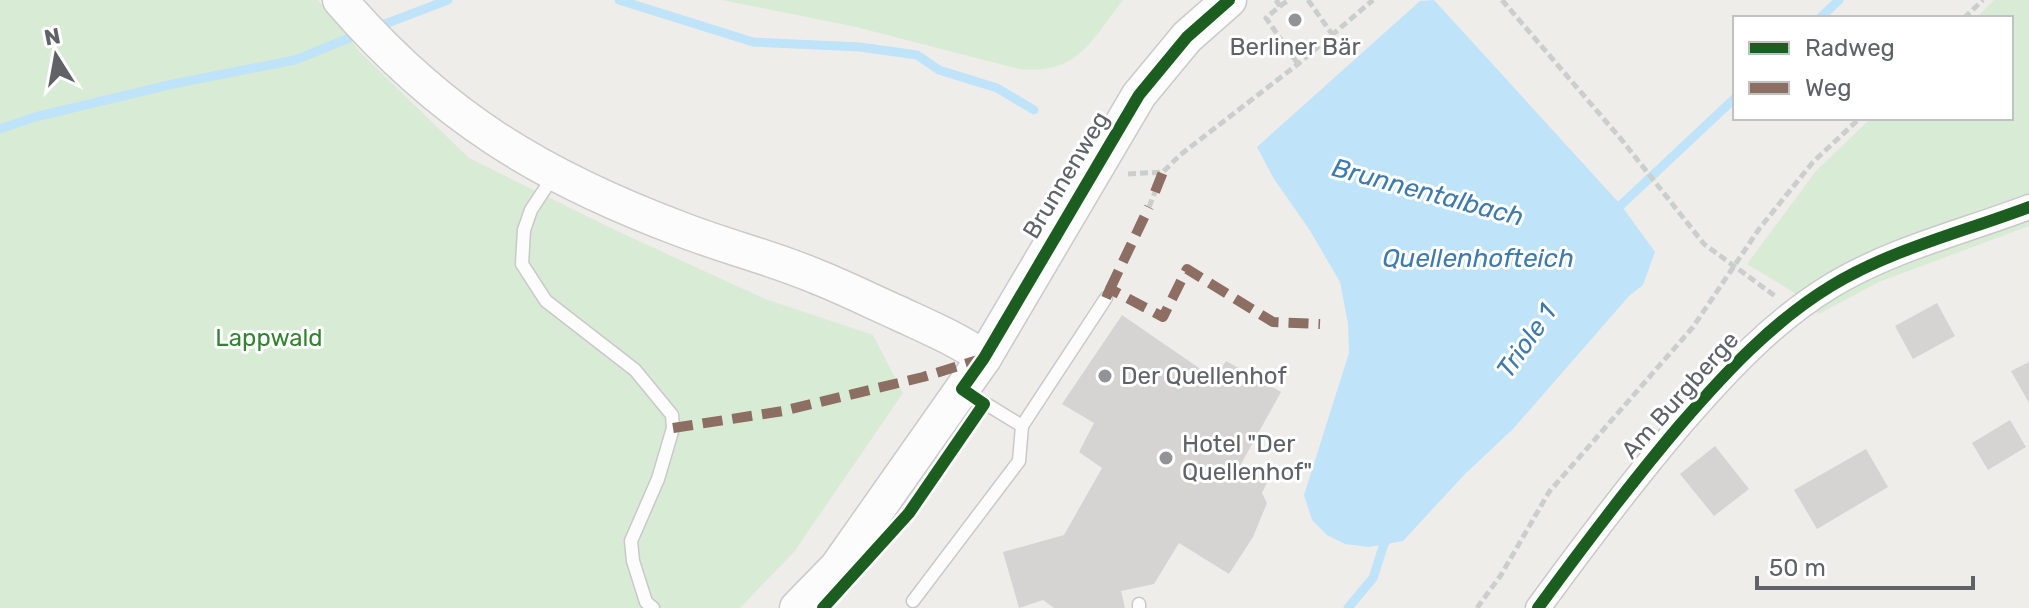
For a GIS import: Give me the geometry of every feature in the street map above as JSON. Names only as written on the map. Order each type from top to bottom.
[{"type":"main road","points":[[340,0],[371,35],[446,104],[490,136],[554,175],[683,230],[814,275],[961,341],[984,358]]},
{"type":"main road","name":"Brunnenweg","points":[[797,608],[837,567],[984,358],[1139,95],[1187,37],[1229,0]]},
{"type":"street","name":"Am Burgberge","points":[[1538,608],[1621,494],[1724,374],[1795,310],[1869,265],[2029,207]]},
{"type":"lane","points":[[554,175],[528,220],[522,264],[546,301],[635,370],[672,415],[673,428],[658,479],[631,541],[633,561],[646,602],[653,608]]},
{"type":"lane","points":[[913,601],[1019,461],[1022,426],[1106,298]]},
{"type":"lane","points":[[962,389],[1022,426]]},
{"type":"path","points":[[1289,0],[1278,3],[1266,18],[1298,64]]},
{"type":"path","points":[[1308,0],[1332,34]]},
{"type":"path","points":[[1127,174],[1163,172],[1373,0]]},
{"type":"path","points":[[1502,0],[1641,164],[1704,244],[1733,268],[1795,310]]},
{"type":"path","points":[[1966,16],[1983,0]]},
{"type":"path","points":[[1477,608],[1501,575],[1549,492],[1693,327],[1759,229],[1813,162],[1858,120]]},
{"type":"path","points":[[1149,207],[1155,192]]},
{"type":"green space","name":"Lappwald","points":[[0,0],[318,0],[360,52],[469,158],[765,299],[873,335],[903,393],[794,552],[740,608],[0,608]]},
{"type":"green space","points":[[722,0],[1123,0],[1091,42],[1069,61],[1056,67],[1019,69],[856,27]]},
{"type":"green space","points":[[1994,0],[2029,0],[2029,226],[1879,282],[1819,314],[1793,292],[1747,264],[1816,171],[1869,120],[2013,120],[2013,16],[1978,16]]},
{"type":"water","name":"Quellenhofteich","points":[[1434,0],[1621,205],[1655,252],[1643,285],[1629,296],[1513,429],[1465,474],[1403,541],[1369,547],[1345,544],[1327,535],[1312,520],[1304,495],[1349,353],[1348,324],[1340,282],[1257,147],[1420,1]]},
{"type":"building","points":[[1937,303],[1955,336],[1913,359],[1895,326]]},
{"type":"building","name":"Hotel \"Der Quellenhof\"","points":[[1122,315],[1215,379],[1226,361],[1281,392],[1241,464],[1268,480],[1262,493],[1267,503],[1253,537],[1229,574],[1179,543],[1154,584],[1121,591],[1125,608],[1054,608],[1043,600],[1019,608],[1003,552],[1064,535],[1102,468],[1079,452],[1094,423],[1062,404]]},
{"type":"building","points":[[2029,362],[2029,403],[2011,371]]},
{"type":"building","points":[[2010,420],[2026,447],[1988,470],[1972,443]]},
{"type":"building","points":[[1715,446],[1749,489],[1714,516],[1680,474]]},
{"type":"building","points":[[1866,449],[1888,487],[1817,529],[1794,490]]},
{"type":"waterway","points":[[377,27],[448,0]]},
{"type":"waterway","name":"Brunnentalbach","points":[[619,0],[753,42],[860,47],[917,55],[939,70],[997,88],[1034,110]]},
{"type":"waterway","name":"Triole 1","points":[[1822,16],[1839,0]]},
{"type":"waterway","points":[[0,129],[35,117],[173,84],[295,60],[359,34]]},
{"type":"waterway","name":"Triole 1","points":[[1613,216],[1733,100]]},
{"type":"waterway","name":"Triole 1","points":[[1348,608],[1373,578],[1384,544],[1390,536]]},
{"type":"marked path","points":[[1155,192],[1163,172]]},
{"type":"marked path","points":[[1110,289],[1149,207]]},
{"type":"marked path","points":[[1106,298],[1110,289],[1163,317],[1187,269],[1273,322],[1320,324]]},
{"type":"marked path","points":[[673,428],[783,411],[923,377],[981,359]]},
{"type":"cycle path","points":[[823,608],[909,513],[984,404],[962,389],[984,358],[1139,95],[1187,37],[1229,0]]},
{"type":"cycle path","points":[[1538,608],[1607,515],[1680,425],[1769,332],[1809,300],[1854,273],[1928,242],[2029,207]]},
{"type":"place","name":"Berliner Bär","points":[[1295,20]]},
{"type":"place","name":"Der Quellenhof","points":[[1105,376]]},
{"type":"place","name":"Hotel \"Der Quellenhof\"","points":[[1166,458]]}]
